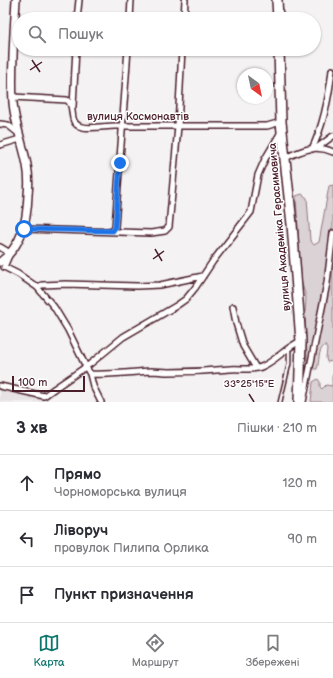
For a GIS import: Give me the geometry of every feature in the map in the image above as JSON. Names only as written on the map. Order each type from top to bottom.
[{"type":"highway","points":[[277,0],[278,12]]},
{"type":"highway","name":"вулиця Академіка Герасимовича","points":[[279,56],[282,126],[301,341],[299,402]]},
{"type":"main road","points":[[15,12],[16,0]]},
{"type":"main road","points":[[1,265],[17,244],[24,229],[28,211],[29,178],[24,151],[19,136],[13,97],[13,56]]},
{"type":"street","points":[[78,12],[79,0]]},
{"type":"street","points":[[130,12],[131,0]]},
{"type":"street","points":[[184,12],[185,0]]},
{"type":"street","points":[[73,108],[76,56]]},
{"type":"street","points":[[113,231],[115,227],[128,56]]},
{"type":"street","points":[[24,229],[159,233],[165,231],[169,227],[178,126],[182,56]]},
{"type":"street","points":[[312,149],[320,132],[332,70]]},
{"type":"street","name":"вулиця Космонавтів","points":[[13,97],[62,99],[70,102],[73,108],[74,122],[81,127],[282,126]]},
{"type":"street","points":[[0,124],[8,125],[19,136],[0,145]]},
{"type":"street","points":[[44,396],[86,367],[123,337],[186,299],[251,212],[258,175],[282,126]]},
{"type":"street","points":[[285,158],[318,147],[333,136]]},
{"type":"street","points":[[318,147],[333,152]]},
{"type":"street","points":[[303,402],[327,283],[333,233]]},
{"type":"street","points":[[0,248],[10,253]]},
{"type":"street","points":[[1,265],[37,287],[54,307],[68,330],[90,374],[93,386],[101,402]]},
{"type":"street","points":[[37,287],[42,285],[66,284],[137,286],[160,285],[203,276]]},
{"type":"street","points":[[233,307],[243,346],[256,368]]},
{"type":"street","points":[[90,374],[121,374],[152,371],[196,372],[256,368],[280,356],[289,347],[301,341]]},
{"type":"street","points":[[0,386],[44,396],[48,402]]},
{"type":"lane","points":[[280,402],[288,364],[289,347]]},
{"type":"shaded area","points":[[333,185],[333,361],[327,362],[327,349],[325,345],[322,347],[320,353],[317,369],[312,369],[307,359],[305,314],[306,297],[301,281],[296,196],[302,194],[307,198],[310,240],[314,245],[319,242],[329,186]]},
{"type":"shaded area","points":[[333,374],[333,402],[311,402],[313,382],[318,379],[322,389],[326,385],[332,386]]},
{"type":"shaded area","points":[[0,388],[37,396],[43,402],[0,402]]},
{"type":"route","points":[[24,229],[113,231],[115,227],[120,163]]}]
